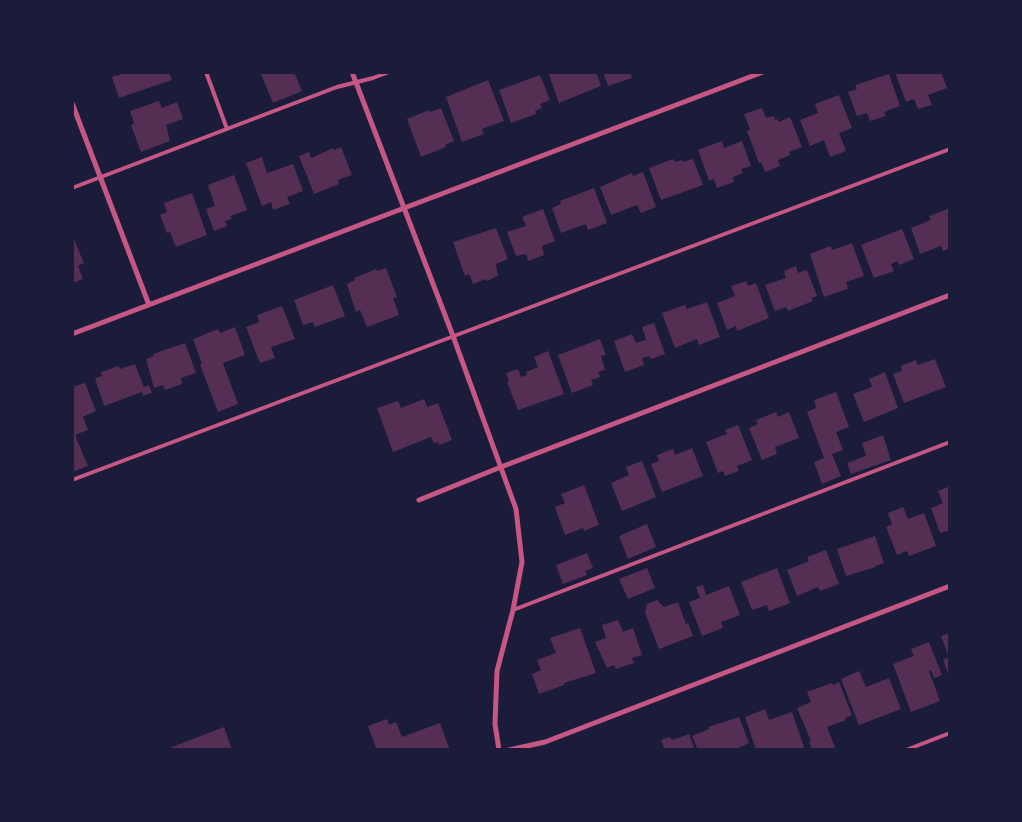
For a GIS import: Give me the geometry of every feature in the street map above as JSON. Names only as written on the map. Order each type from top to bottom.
[{"type":"street","points":[[352,72],[453,336],[516,508],[522,562],[513,610],[497,671],[495,724],[499,750]]},
{"type":"street","points":[[72,334],[763,72]]},
{"type":"street","points":[[72,103],[149,305]]},
{"type":"street","points":[[419,500],[950,295]]},
{"type":"street","points":[[509,750],[546,742],[950,586]]},
{"type":"lane","points":[[206,72],[228,130]]},
{"type":"lane","points":[[72,188],[337,87],[389,72]]},
{"type":"lane","points":[[72,480],[950,149]]},
{"type":"lane","points":[[513,610],[950,442]]},
{"type":"lane","points":[[906,750],[950,733]]},
{"type":"building","points":[[121,72],[169,72],[172,80],[119,98],[112,77],[122,74]]},
{"type":"building","points":[[260,72],[294,72],[302,91],[273,103]]},
{"type":"building","points":[[548,72],[596,72],[601,86],[559,103]]},
{"type":"building","points":[[603,72],[630,72],[632,78],[608,86]]},
{"type":"building","points":[[895,72],[941,72],[947,88],[928,95],[932,105],[918,109],[914,99],[906,102]]},
{"type":"building","points":[[889,74],[900,106],[884,112],[886,116],[870,121],[867,113],[857,116],[848,92],[857,89],[855,85]]},
{"type":"building","points":[[540,75],[550,100],[540,104],[542,108],[535,111],[536,114],[511,123],[499,90]]},
{"type":"building","points":[[488,80],[504,121],[482,129],[484,134],[462,142],[446,97]]},
{"type":"building","points":[[839,95],[852,128],[839,133],[846,151],[830,157],[824,140],[810,146],[800,120],[818,113],[815,104]]},
{"type":"building","points":[[159,101],[162,108],[177,102],[183,119],[166,125],[170,141],[141,152],[131,125],[134,124],[130,111]]},
{"type":"building","points":[[441,108],[454,141],[445,145],[446,147],[421,157],[407,119],[429,110],[430,112]]},
{"type":"building","points":[[762,108],[766,118],[774,116],[775,120],[778,119],[779,122],[790,117],[802,147],[789,152],[790,155],[778,160],[780,166],[765,172],[761,162],[759,163],[747,131],[750,129],[744,114]]},
{"type":"building","points":[[722,141],[724,148],[742,141],[751,166],[741,169],[743,173],[733,177],[734,182],[717,188],[714,179],[709,181],[698,150]]},
{"type":"building","points":[[341,147],[352,175],[338,180],[339,184],[314,194],[299,156],[309,152],[311,158],[333,148],[334,150]]},
{"type":"building","points":[[262,157],[267,173],[293,164],[303,191],[287,197],[290,204],[273,210],[271,202],[262,206],[246,163]]},
{"type":"building","points":[[673,159],[675,162],[682,160],[683,162],[693,159],[703,185],[661,200],[649,168]]},
{"type":"building","points":[[643,172],[656,207],[641,213],[637,205],[611,215],[600,187],[632,173],[633,176]]},
{"type":"building","points":[[234,175],[247,210],[230,216],[232,219],[225,221],[227,226],[214,231],[206,209],[215,206],[208,185]]},
{"type":"building","points":[[594,188],[607,223],[588,230],[586,224],[561,233],[552,208],[561,204],[560,201]]},
{"type":"building","points":[[192,193],[207,235],[176,247],[170,232],[167,233],[160,215],[167,212],[164,203]]},
{"type":"building","points":[[950,208],[950,248],[943,251],[941,246],[920,254],[911,228],[931,220],[929,216]]},
{"type":"building","points":[[543,209],[555,241],[542,246],[544,255],[528,261],[526,254],[516,256],[507,232],[526,226],[522,217]]},
{"type":"building","points":[[496,228],[508,259],[496,264],[498,276],[473,284],[469,274],[465,276],[453,242]]},
{"type":"building","points":[[902,229],[914,259],[899,265],[897,261],[891,264],[894,271],[874,278],[861,245]]},
{"type":"building","points":[[72,235],[84,263],[78,266],[83,279],[72,283]]},
{"type":"building","points":[[852,243],[864,276],[846,282],[848,289],[824,297],[810,254],[831,246],[832,250]]},
{"type":"building","points":[[796,266],[798,273],[807,270],[817,296],[811,298],[813,301],[788,311],[786,307],[775,311],[765,285],[786,278],[784,271]]},
{"type":"building","points":[[386,268],[397,297],[393,298],[399,315],[367,327],[360,310],[356,312],[347,284],[355,280],[354,278],[376,269],[377,271]]},
{"type":"building","points":[[746,281],[748,286],[756,283],[769,318],[737,331],[736,326],[727,330],[717,303],[735,296],[731,286]]},
{"type":"building","points":[[333,285],[345,316],[315,327],[313,322],[303,325],[294,300]]},
{"type":"building","points":[[707,302],[720,337],[699,345],[697,339],[675,348],[662,313],[685,305],[687,309]]},
{"type":"building","points":[[282,306],[295,339],[271,347],[275,358],[260,363],[246,327],[259,322],[257,315]]},
{"type":"building","points":[[654,323],[665,354],[651,359],[649,356],[642,358],[644,365],[625,372],[614,341],[632,334],[636,343],[646,340],[642,327]]},
{"type":"building","points":[[235,327],[245,355],[223,363],[238,404],[218,412],[200,365],[202,364],[193,339],[218,329],[220,333]]},
{"type":"building","points":[[600,339],[606,355],[601,356],[605,370],[598,372],[600,377],[591,380],[593,385],[572,393],[558,355]]},
{"type":"building","points":[[185,343],[196,373],[181,378],[182,384],[165,390],[163,385],[154,388],[146,359],[154,356],[153,354]]},
{"type":"building","points":[[548,351],[564,394],[518,410],[507,382],[509,381],[506,373],[518,369],[521,377],[527,375],[526,372],[538,367],[534,357]]},
{"type":"building","points":[[935,359],[946,387],[904,403],[893,374],[902,371],[901,366],[916,360],[918,365]]},
{"type":"building","points":[[135,364],[144,387],[149,385],[152,393],[143,396],[142,392],[104,406],[95,378],[102,376],[101,372],[119,366],[120,369]]},
{"type":"building","points":[[885,372],[898,408],[864,422],[853,394],[872,387],[869,379]]},
{"type":"building","points":[[85,383],[96,411],[83,417],[88,430],[75,435],[88,466],[72,472],[72,387]]},
{"type":"building","points":[[836,392],[849,427],[836,432],[843,450],[832,454],[841,476],[822,484],[814,462],[824,458],[807,412],[816,408],[814,400]]},
{"type":"building","points":[[424,399],[427,407],[438,403],[452,440],[439,445],[438,442],[434,443],[431,437],[393,452],[377,408],[398,401],[401,408]]},
{"type":"building","points":[[776,412],[778,417],[789,412],[799,438],[775,447],[777,454],[762,460],[749,428],[758,424],[756,420]]},
{"type":"building","points":[[738,425],[752,460],[737,466],[739,471],[725,476],[723,471],[718,473],[706,442],[727,434],[725,430]]},
{"type":"building","points":[[883,435],[891,460],[851,474],[847,463],[866,456],[862,443]]},
{"type":"building","points":[[692,448],[703,476],[662,492],[651,464],[659,461],[657,455],[673,449],[675,455]]},
{"type":"building","points":[[642,461],[656,497],[622,511],[611,483],[629,475],[626,467]]},
{"type":"building","points":[[584,485],[599,525],[584,531],[583,528],[565,535],[555,507],[565,503],[561,494]]},
{"type":"building","points":[[950,486],[950,530],[940,533],[931,508],[943,503],[938,491]]},
{"type":"building","points":[[903,507],[908,519],[924,513],[936,546],[909,556],[907,551],[897,555],[886,527],[892,524],[888,513]]},
{"type":"building","points":[[647,524],[656,547],[628,559],[619,536]]},
{"type":"building","points":[[875,536],[884,563],[846,576],[837,549]]},
{"type":"building","points":[[826,550],[839,584],[820,591],[818,587],[797,596],[787,570],[809,561],[807,557]]},
{"type":"building","points":[[587,553],[593,568],[585,571],[587,575],[563,584],[556,565]]},
{"type":"building","points":[[647,568],[655,588],[628,599],[619,579]]},
{"type":"building","points":[[777,568],[790,603],[769,611],[767,605],[752,610],[741,582]]},
{"type":"building","points":[[703,585],[706,595],[729,586],[740,615],[721,622],[723,628],[702,636],[689,602],[700,598],[696,587]]},
{"type":"building","points":[[657,600],[664,607],[678,602],[686,624],[688,623],[693,636],[659,649],[645,613],[647,604]]},
{"type":"building","points":[[618,620],[623,632],[633,628],[642,655],[632,658],[634,663],[616,669],[614,665],[607,668],[595,642],[606,638],[602,625]]},
{"type":"building","points":[[580,628],[596,673],[564,683],[564,685],[539,694],[532,674],[541,670],[537,660],[556,653],[550,638]]},
{"type":"building","points":[[950,633],[949,677],[943,660],[949,657],[941,636]]},
{"type":"building","points":[[929,642],[942,675],[934,678],[931,670],[929,671],[940,701],[911,712],[893,664],[914,656],[911,649]]},
{"type":"building","points":[[859,671],[866,687],[889,678],[901,709],[859,725],[841,679]]},
{"type":"building","points":[[839,682],[852,715],[845,718],[846,720],[827,727],[836,750],[812,750],[809,742],[811,741],[797,708],[811,702],[807,692]]},
{"type":"building","points":[[765,709],[769,720],[792,712],[805,750],[756,750],[745,717]]},
{"type":"building","points":[[739,717],[749,743],[738,748],[738,750],[698,750],[692,736],[709,729],[708,727]]},
{"type":"building","points":[[387,719],[389,725],[396,722],[402,737],[440,723],[450,750],[377,750],[368,726]]},
{"type":"building","points":[[224,727],[232,750],[167,750],[167,749]]},
{"type":"building","points":[[689,734],[695,750],[665,750],[661,740],[670,737],[672,740]]}]
